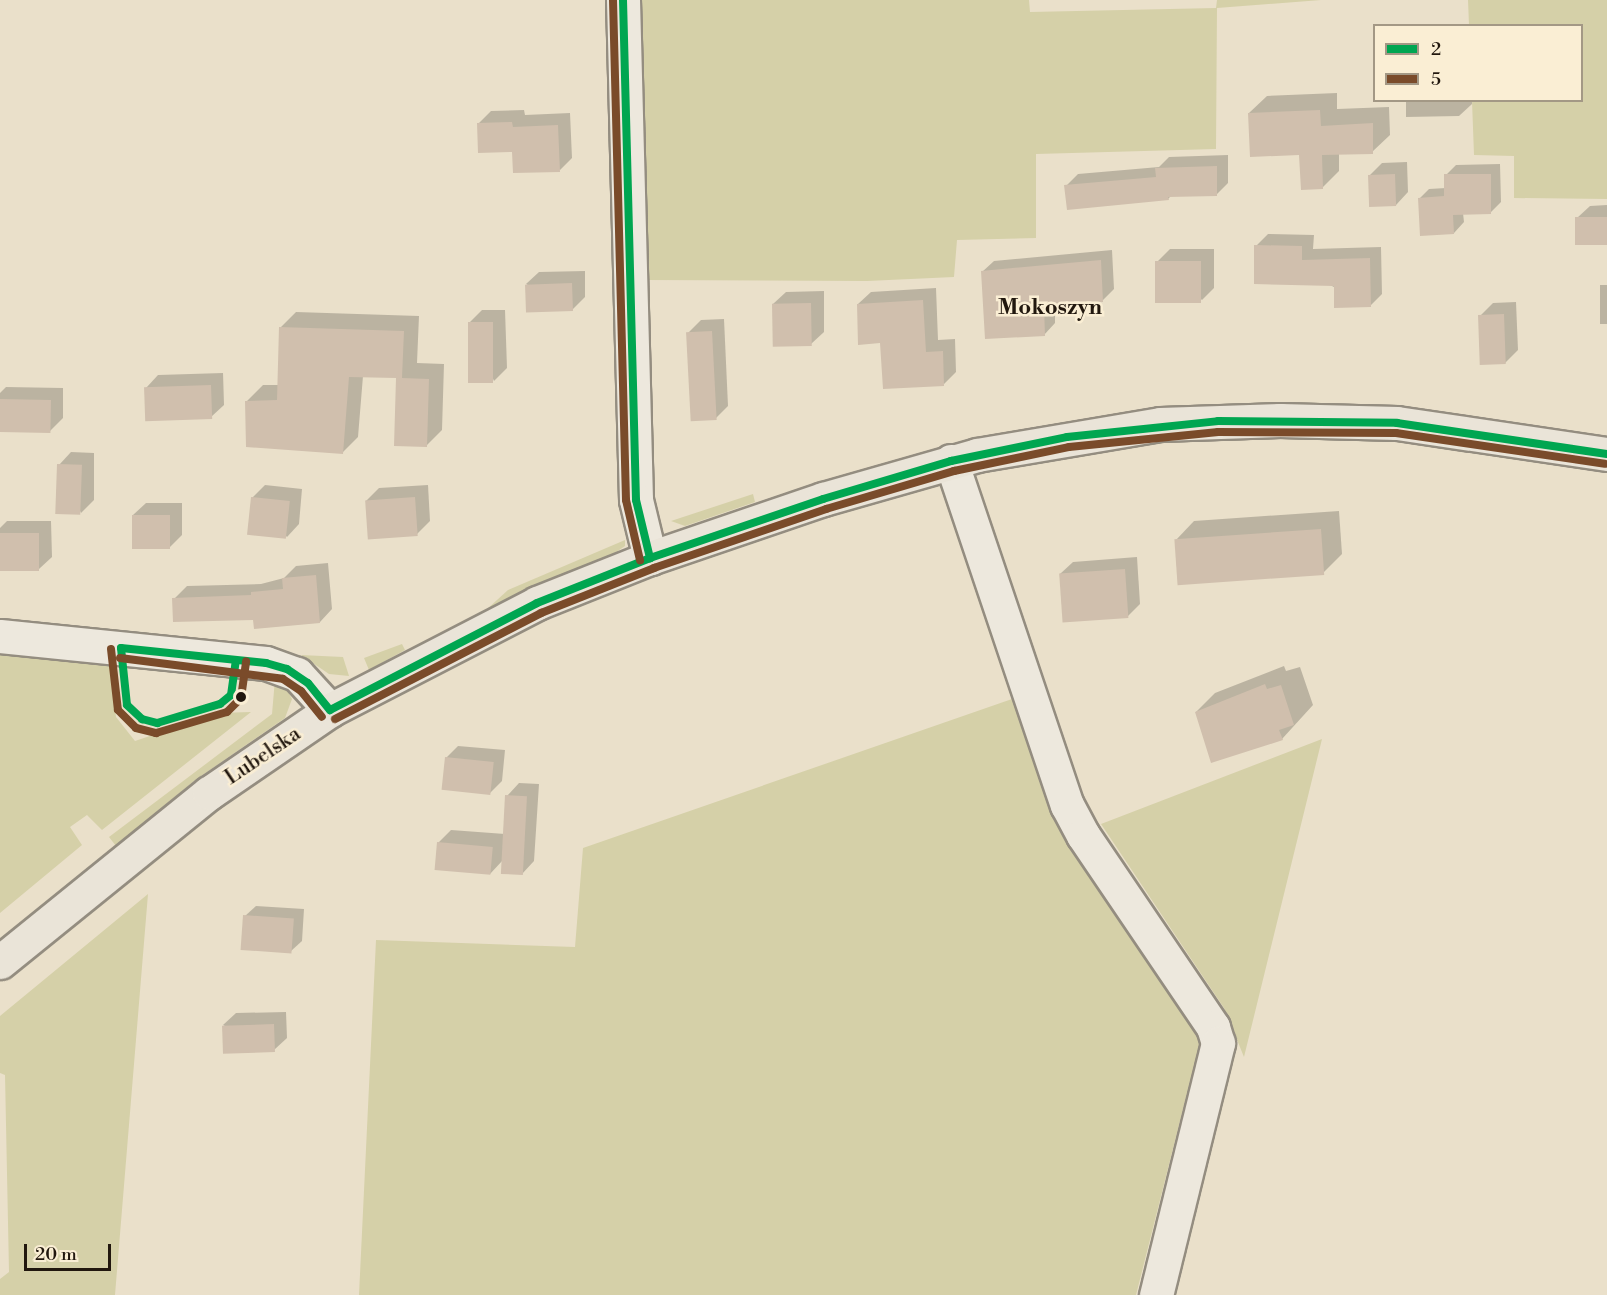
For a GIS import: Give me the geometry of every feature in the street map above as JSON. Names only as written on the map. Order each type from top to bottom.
[{"type":"main road","name":"Lubelska","points":[[0,962],[209,793],[330,710],[537,603],[650,558],[823,499],[951,461],[1067,437],[1160,424],[1229,420],[1397,423],[1607,454]]},
{"type":"street","points":[[623,0],[636,500],[650,558]]},
{"type":"street","points":[[951,461],[1067,805],[1083,835],[1213,1027],[1218,1043],[1156,1295]]},
{"type":"street","points":[[0,636],[266,663],[297,674],[330,710]]},
{"type":"shaded area","points":[[635,0],[1029,0],[1030,12],[1216,8],[1217,0],[1321,0],[1217,8],[1216,149],[1036,154],[1036,238],[957,240],[954,277],[867,281],[646,280]]},
{"type":"shaded area","points":[[1468,0],[1607,0],[1607,199],[1514,198],[1514,156],[1474,155],[1472,102],[1583,102],[1583,24],[1469,24]]},
{"type":"shaded area","points":[[753,494],[755,502],[685,526],[671,521]]},
{"type":"shaded area","points":[[625,540],[625,546],[609,557],[486,610],[508,590]]},
{"type":"shaded area","points":[[402,644],[405,650],[369,670],[364,658]]},
{"type":"shaded area","points":[[0,649],[110,661],[116,717],[135,741],[218,713],[251,712],[102,830],[87,815],[70,827],[82,845],[0,913]]},
{"type":"shaded area","points":[[301,655],[343,657],[349,676],[329,674]]},
{"type":"shaded area","points":[[275,679],[283,682],[292,699],[285,718],[194,781],[116,846],[109,837],[272,714]]},
{"type":"shaded area","points":[[1012,699],[1060,827],[1201,1038],[1136,1295],[359,1295],[376,940],[575,947],[583,848]]},
{"type":"shaded area","points":[[1322,739],[1244,1057],[1224,1008],[1101,824]]},
{"type":"shaded area","points":[[148,894],[115,1295],[0,1295],[0,1279],[9,1272],[5,1075],[0,1073],[0,1016]]},
{"type":"building","points":[[1320,110],[1321,126],[1373,123],[1373,154],[1322,155],[1323,189],[1301,190],[1299,155],[1250,157],[1248,113]]},
{"type":"building","points":[[512,122],[513,127],[558,125],[560,172],[513,173],[512,152],[478,153],[477,123]]},
{"type":"building","points":[[1217,166],[1217,196],[1168,197],[1169,200],[1067,210],[1064,185],[1156,177],[1155,168]]},
{"type":"building","points":[[1395,174],[1396,206],[1369,207],[1368,175]]},
{"type":"building","points":[[1444,174],[1491,174],[1491,214],[1453,215],[1454,234],[1420,236],[1418,198],[1444,196]]},
{"type":"building","points":[[1575,217],[1607,217],[1607,245],[1575,245]]},
{"type":"building","points":[[1254,245],[1302,246],[1302,260],[1370,258],[1371,307],[1334,308],[1334,286],[1254,284]]},
{"type":"building","points":[[1101,260],[1103,302],[1044,306],[1045,336],[985,339],[981,271]]},
{"type":"building","points":[[1155,261],[1201,261],[1201,303],[1155,303]]},
{"type":"building","points":[[572,283],[573,311],[526,313],[525,285]]},
{"type":"building","points":[[923,300],[926,352],[943,351],[944,386],[883,389],[880,343],[858,345],[857,304]]},
{"type":"building","points":[[811,303],[812,346],[773,347],[772,304]]},
{"type":"building","points":[[1504,314],[1506,364],[1480,365],[1478,315]]},
{"type":"building","points":[[468,322],[493,322],[493,383],[468,383]]},
{"type":"building","points":[[279,327],[404,331],[402,378],[429,379],[427,447],[394,446],[396,378],[349,377],[343,454],[246,447],[245,401],[277,400]]},
{"type":"building","points":[[712,331],[717,420],[691,421],[686,332]]},
{"type":"building","points":[[211,385],[212,419],[145,421],[144,387]]},
{"type":"building","points":[[0,399],[51,400],[50,433],[0,432]]},
{"type":"building","points":[[57,464],[82,465],[80,515],[55,514]]},
{"type":"building","points":[[251,497],[290,501],[286,539],[247,535]]},
{"type":"building","points":[[415,497],[418,536],[368,539],[365,500]]},
{"type":"building","points":[[132,515],[170,515],[170,549],[132,549]]},
{"type":"building","points":[[1321,529],[1324,575],[1178,585],[1174,539]]},
{"type":"building","points":[[0,533],[39,533],[39,571],[0,571]]},
{"type":"building","points":[[1125,569],[1128,618],[1063,622],[1059,574]]},
{"type":"building","points":[[316,575],[320,623],[254,629],[253,620],[173,622],[172,598],[251,595],[251,592],[283,589],[282,578]]},
{"type":"building","points":[[1265,684],[1267,689],[1281,685],[1294,725],[1279,730],[1283,740],[1211,763],[1195,712]]},
{"type":"building","points":[[445,757],[494,762],[490,795],[442,790]]},
{"type":"building","points":[[505,795],[527,796],[523,875],[501,874]]},
{"type":"building","points":[[437,842],[493,847],[490,875],[435,870]]},
{"type":"building","points":[[243,915],[294,919],[291,953],[241,950]]},
{"type":"building","points":[[274,1024],[275,1052],[223,1054],[222,1026]]},
{"type":"transit line","name":"5","points":[[613,0],[626,500],[640,560]]},
{"type":"transit line","name":"2","points":[[623,0],[636,500],[650,558]]},
{"type":"transit line","name":"2","points":[[330,710],[537,603],[650,558],[823,499],[951,461],[1067,437],[1218,421],[1397,423],[1607,454]]},
{"type":"transit line","name":"5","points":[[335,719],[541,613],[654,568],[826,509],[954,471],[1069,447],[1218,432],[1396,433],[1605,464]]},
{"type":"transit line","name":"2","points":[[121,648],[266,663],[287,669],[308,683],[330,710]]},
{"type":"transit line","name":"2","points":[[121,648],[127,705],[142,719],[157,723],[220,704],[231,695],[236,660]]},
{"type":"transit line","name":"5","points":[[111,649],[118,710],[136,728],[156,733],[227,712],[241,698],[246,661]]},
{"type":"transit line","name":"5","points":[[120,658],[283,679],[301,691],[322,717]]},
{"type":"district","name":"Mokoszyn","points":[[1050,308]]}]
